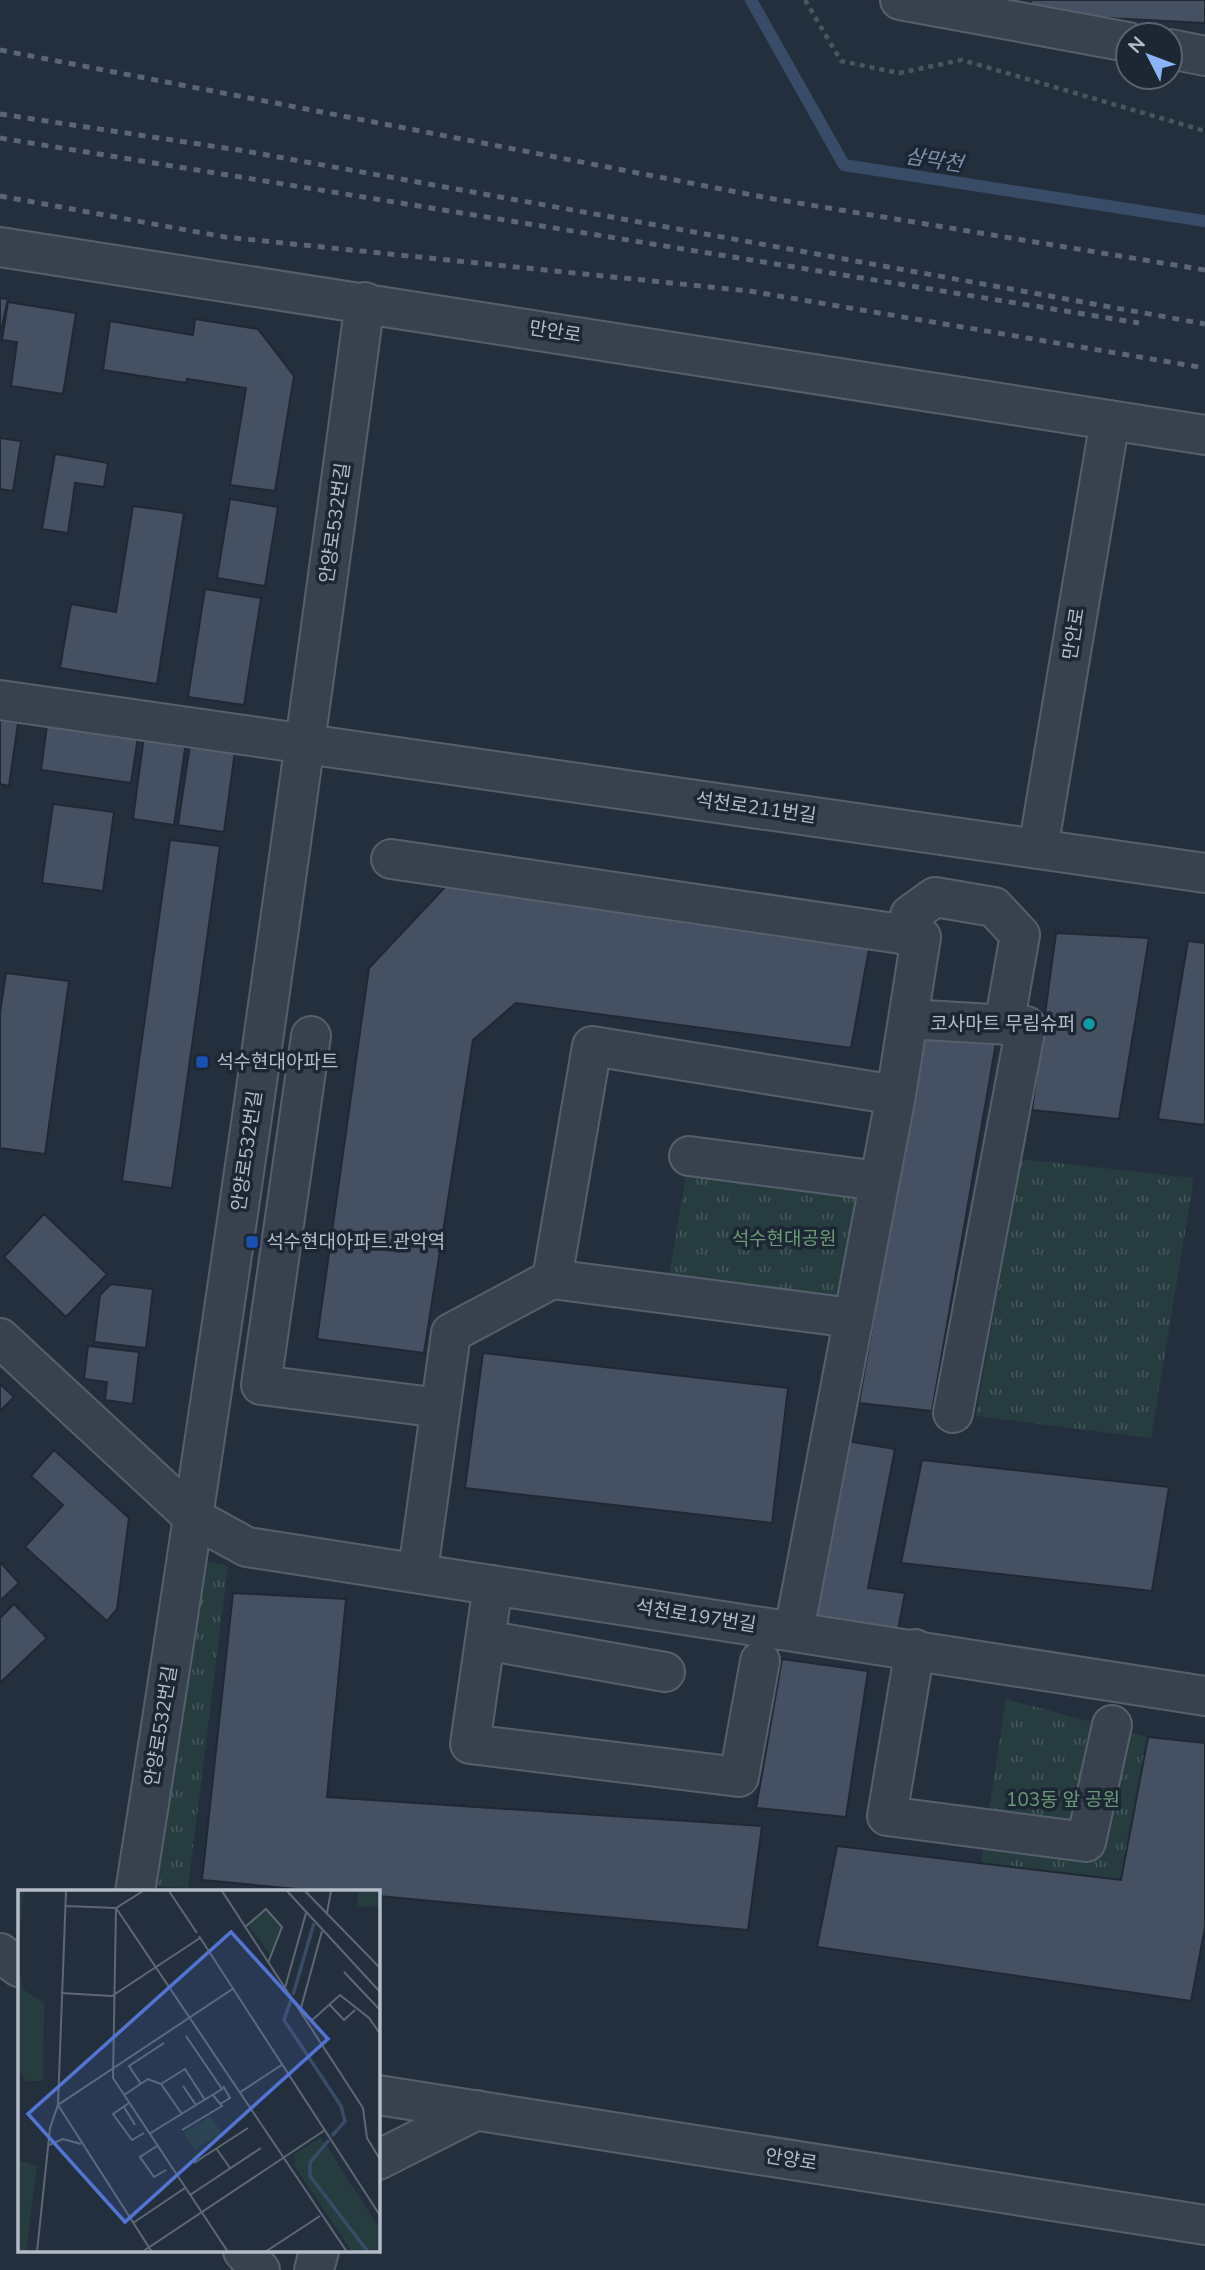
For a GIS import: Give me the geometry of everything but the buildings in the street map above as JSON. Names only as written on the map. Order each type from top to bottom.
[{"type":"street","points":[[900,0],[996,9],[1114,38]]},
{"type":"street","points":[[1184,52],[1205,56]]},
{"type":"street","name":"만안로","points":[[0,247],[1205,435]]},
{"type":"street","name":"안양로532번길","points":[[135,1890],[194,1518],[306,743],[365,302]]},
{"type":"street","name":"만안로","points":[[1038,849],[1110,420]]},
{"type":"street","points":[[0,700],[306,743]]},
{"type":"street","name":"석천로211번길","points":[[306,743],[1205,873]]},
{"type":"street","points":[[391,859],[921,937],[896,1095],[794,1631]]},
{"type":"street","points":[[910,915],[935,897],[994,907],[1020,935],[1004,1025]]},
{"type":"street","points":[[908,1018],[1026,1026],[953,1413]]},
{"type":"street","points":[[312,1035],[261,1385],[440,1408]]},
{"type":"street","points":[[552,1279],[593,1046],[896,1095]]},
{"type":"street","points":[[689,1156],[879,1181]]},
{"type":"street","points":[[418,1571],[450,1333],[552,1279],[852,1318]]},
{"type":"street","points":[[0,1338],[194,1518]]},
{"type":"street","name":"석천로197번길","points":[[194,1518],[247,1547],[418,1571],[1205,1696]]},
{"type":"street","points":[[493,1585],[470,1744],[740,1777],[760,1661]]},
{"type":"street","points":[[485,1640],[665,1672]]},
{"type":"street","points":[[915,1650],[887,1816],[1086,1842],[1112,1725]]},
{"type":"street","points":[[0,1953],[18,1966]]},
{"type":"street","name":"안양로","points":[[380,2095],[1205,2225]]},
{"type":"street","points":[[380,2159],[477,2110]]},
{"type":"street","points":[[244,2252],[260,2270]]},
{"type":"street","points":[[314,2270],[319,2252]]},
{"type":"path","points":[[805,0],[841,61],[899,73],[962,60],[1205,131]]},
{"type":"green space","name":"석수현대공원","points":[[689,1156],[879,1181],[852,1318],[666,1294]]},
{"type":"green space","points":[[1021,1159],[1194,1178],[1151,1438],[976,1416]]},
{"type":"green space","points":[[185,1556],[228,1566],[188,1888],[145,1885]]},
{"type":"green space","name":"103동 앞 공원","points":[[1006,1699],[1148,1737],[1121,1880],[981,1863]]},
{"type":"waterway","name":"삼막천","points":[[751,0],[844,165],[1205,221]]},
{"type":"railway","points":[[0,50],[768,198],[1205,270]]},
{"type":"railway","points":[[0,114],[245,151],[1205,324]]},
{"type":"railway","points":[[0,138],[1139,323]]},
{"type":"railway","points":[[0,196],[225,237],[749,291],[1205,368]]},
{"type":"place","name":"코사마트 무림슈퍼","points":[[1089,1024]]},
{"type":"place","name":"석수현대아파트","points":[[202,1062]]},
{"type":"place","name":"석수현대아파트.관악역","points":[[252,1242]]}]
